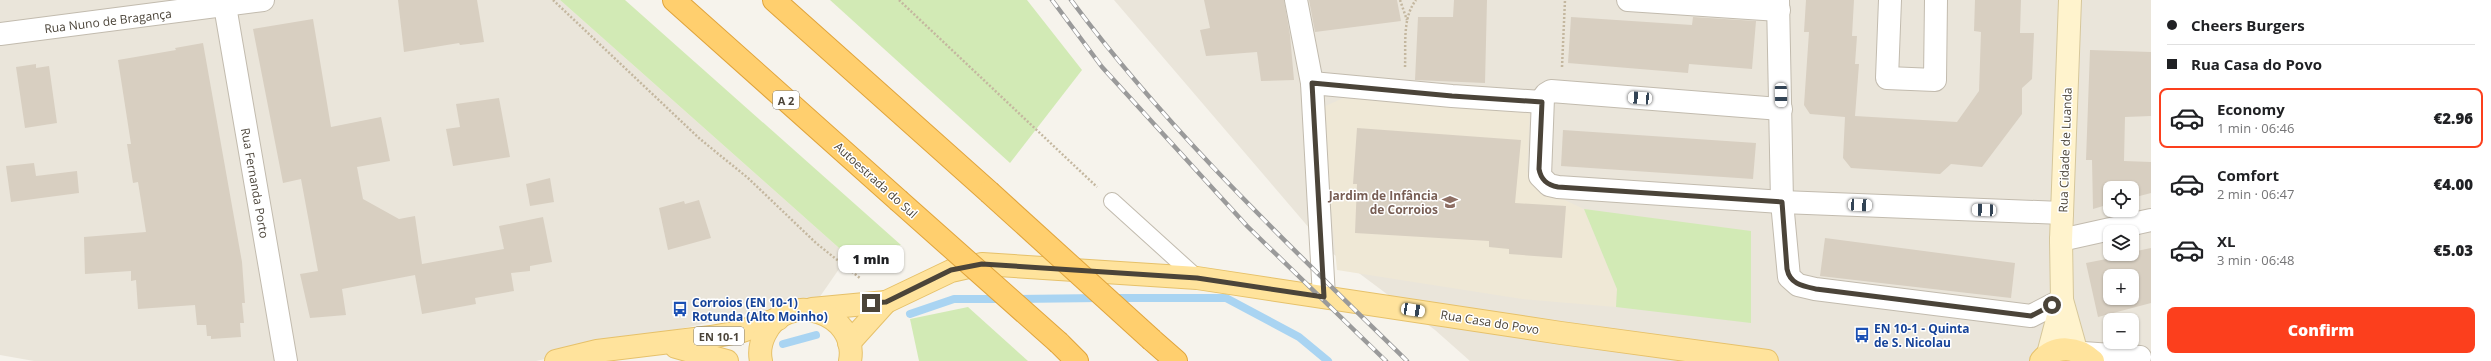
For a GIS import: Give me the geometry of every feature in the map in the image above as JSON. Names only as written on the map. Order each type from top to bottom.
[{"type":"highway","name":"Autoestrada do Sul","points":[[674,0],[1059,343],[1077,361]]},
{"type":"highway","points":[[774,0],[1176,361]]},
{"type":"main road","name":"Rua Cidade de Luanda","points":[[2045,358],[2062,300],[2061,240],[2070,0]]},
{"type":"main road","name":"Rua Casa do Povo","points":[[810,309],[886,302],[951,270],[982,264],[1197,278],[1554,332],[1767,361]]},
{"type":"main road","name":"Rua Cidade de Luanda","points":[[2062,300],[2084,355]]},
{"type":"main road","name":"Rua Casa do Povo","points":[[850,356],[886,302]]},
{"type":"main road","name":"EN 10-1","points":[[761,361],[762,342],[768,329],[788,312],[810,309],[824,313],[835,320],[844,330],[850,356]]},
{"type":"main road","name":"EN 10-1","points":[[556,361],[596,351],[711,337],[739,332],[778,319]]},
{"type":"main road","name":"EN 10-1","points":[[658,343],[703,353],[727,361]]},
{"type":"main road","points":[[2045,358],[2059,350],[2084,355]]},
{"type":"street","name":"Rua Nuno de Bragança","points":[[0,34],[263,0]]},
{"type":"street","points":[[1296,0],[1312,83],[1324,297]]},
{"type":"street","points":[[1628,0],[1779,5],[1782,202],[1788,272],[1789,277],[1798,285],[1816,289],[2031,316],[2062,300]]},
{"type":"street","points":[[1890,0],[1887,78],[1935,80],[1936,0]]},
{"type":"street","name":"Rua Fernanda Porto","points":[[225,6],[286,361]]},
{"type":"street","points":[[1312,83],[1404,92],[1552,97],[1781,109]]},
{"type":"street","points":[[1552,97],[1540,173],[1545,182],[1553,186],[1782,202],[2062,213]]},
{"type":"street","points":[[2061,240],[2151,220]]},
{"type":"street","points":[[2084,355],[2142,358]]},
{"type":"lane","points":[[1112,201],[1197,278]]},
{"type":"path","points":[[554,0],[700,139],[748,178],[816,243],[859,277],[870,291],[886,302]]},
{"type":"path","points":[[899,0],[1112,201]]},
{"type":"path","points":[[1400,0],[1407,21]]},
{"type":"path","points":[[1404,92],[1407,21],[1409,9],[1416,0]]},
{"type":"path","points":[[1552,97],[1565,0]]},
{"type":"shaded area","points":[[0,0],[560,0],[848,256],[819,298],[536,361],[34,361],[0,355]]},
{"type":"shaded area","points":[[1114,0],[2151,0],[2151,361],[1470,361],[1435,330],[1328,250]]},
{"type":"shaded area","name":"Jardim de Infância de Corroios","points":[[1343,98],[1530,109],[1527,172],[1554,195],[1584,209],[1617,289],[1616,307],[1522,299],[1337,270],[1321,108]]},
{"type":"green space","points":[[560,0],[625,0],[901,245],[848,256]]},
{"type":"green space","points":[[830,0],[1027,0],[1082,70],[1010,163]]},
{"type":"green space","points":[[1584,209],[1751,231],[1751,323],[1616,307],[1617,289]]},
{"type":"green space","points":[[968,307],[1028,361],[919,361],[910,319]]},
{"type":"building","points":[[398,0],[477,0],[484,42],[460,45],[459,43],[404,52]]},
{"type":"building","points":[[1204,0],[1284,0],[1290,35],[1294,80],[1261,81],[1257,52],[1206,56],[1200,30],[1210,28]]},
{"type":"building","points":[[1309,0],[1397,0],[1401,21],[1315,32]]},
{"type":"building","points":[[1454,0],[1487,0],[1485,83],[1415,80],[1418,17],[1453,17]]},
{"type":"building","points":[[1806,0],[1854,0],[1852,36],[1857,36],[1855,64],[1859,64],[1855,116],[1957,122],[1979,91],[1981,32],[1974,31],[1975,0],[2021,0],[2020,33],[2034,33],[2032,79],[2022,88],[2022,114],[1982,167],[1951,164],[1940,174],[1851,168],[1843,158],[1845,117],[1810,114],[1804,105],[1809,32],[1804,32]]},
{"type":"building","points":[[1571,17],[1692,25],[1693,17],[1756,21],[1752,69],[1689,64],[1688,73],[1568,63]]},
{"type":"building","points":[[313,19],[331,127],[381,117],[390,161],[357,167],[363,199],[399,219],[415,216],[422,264],[504,249],[499,226],[543,217],[552,262],[530,266],[530,271],[511,273],[514,291],[475,298],[476,304],[422,314],[415,275],[342,289],[346,315],[310,318],[300,274],[318,271],[301,179],[283,183],[253,29]]},
{"type":"building","points":[[203,43],[242,262],[245,303],[242,303],[244,323],[240,323],[241,337],[211,339],[211,336],[207,336],[206,325],[197,325],[195,305],[138,309],[136,280],[131,281],[131,271],[85,274],[84,237],[146,232],[138,182],[133,183],[127,144],[131,144],[118,60],[176,50],[175,48]]},
{"type":"building","points":[[2090,50],[2151,52],[2151,116],[2125,117],[2124,161],[2151,162],[2151,193],[2139,196],[2139,181],[2103,181],[2103,206],[2093,209],[2092,160],[2086,160]]},
{"type":"building","points":[[36,64],[36,68],[49,66],[57,123],[25,128],[16,67]]},
{"type":"building","points":[[499,98],[510,157],[453,166],[446,129],[460,127],[456,104]]},
{"type":"building","name":"Jardim de Infância de Corroios","points":[[1357,128],[1521,140],[1515,203],[1566,206],[1562,258],[1509,254],[1509,249],[1489,247],[1489,241],[1355,233],[1357,184],[1353,184]]},
{"type":"building","points":[[1563,130],[1756,143],[1753,179],[1561,166]]},
{"type":"building","points":[[34,163],[36,176],[77,171],[79,193],[11,202],[6,166]]},
{"type":"building","points":[[550,178],[554,202],[530,206],[526,184]]},
{"type":"building","points":[[699,200],[711,238],[668,250],[659,208],[684,201],[685,204]]},
{"type":"building","points":[[1825,238],[2015,263],[2011,298],[1820,276]]},
{"type":"building","points":[[2151,248],[2151,303],[2113,313],[2103,313],[2103,316],[2098,317],[2086,263],[2103,260],[2103,261],[2139,261],[2139,251]]},
{"type":"waterway","points":[[1016,299],[1101,298]]},
{"type":"waterway","points":[[1112,298],[1226,298],[1299,337],[1328,361]]},
{"type":"waterway","points":[[910,314],[954,299],[1003,299]]},
{"type":"waterway","points":[[783,344],[816,335]]},
{"type":"railway","points":[[1052,0],[1102,67],[1247,226],[1386,361]]},
{"type":"railway","points":[[1071,0],[1148,96],[1190,142],[1275,231],[1407,361]]},
{"type":"place","name":"Jardim de Infância de Corroios","points":[[1450,202]]},
{"type":"place","name":"Corroios (EN 10-1) Rotunda (Alto Moinho)","points":[[680,309]]},
{"type":"place","name":"EN 10-1 - Quinta de S. Nicolau","points":[[1862,335]]},
{"type":"route","points":[[871,303],[886,302],[911,288],[951,270],[982,264],[1035,269],[1197,278],[1324,297],[1312,83],[1452,96],[1542,102],[1539,169],[1540,176],[1545,182],[1558,187],[1782,202],[1787,269],[1789,277],[1798,285],[1816,289],[2031,316],[2052,305]]}]
